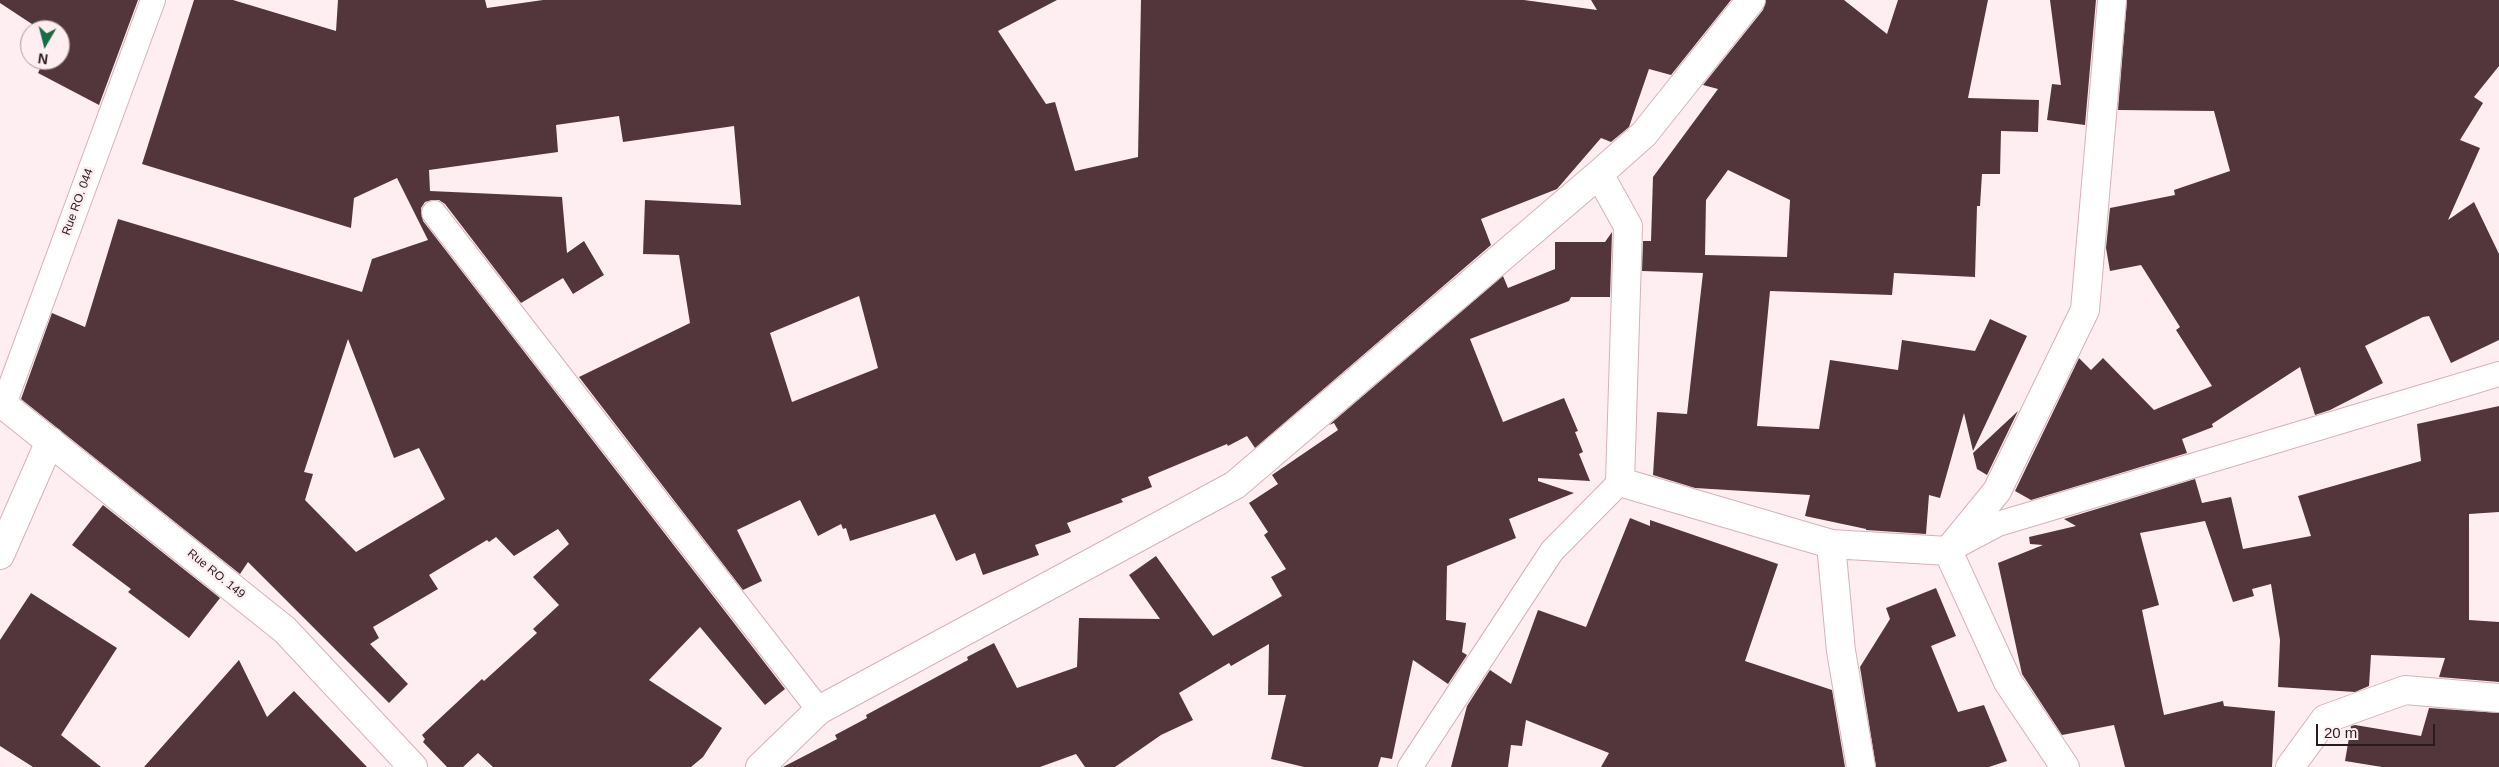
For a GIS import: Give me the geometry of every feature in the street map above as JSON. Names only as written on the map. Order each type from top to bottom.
[{"type":"street","points":[[760,767],[819,710],[1235,486],[1644,134],[1751,0]]},
{"type":"street","points":[[1948,551],[1997,491],[2085,310],[2112,0]]},
{"type":"street","points":[[1599,174],[1628,226],[1620,482],[1831,544],[1948,551]]},
{"type":"street","name":"Rue RO. 149","points":[[2,403],[285,630],[413,767]]},
{"type":"street","points":[[0,555],[50,441]]},
{"type":"street","points":[[1831,544],[1841,651],[1861,767]]},
{"type":"street","points":[[1948,551],[2008,682],[2065,767]]},
{"type":"street","points":[[2290,767],[2325,720],[2405,690],[2499,698]]},
{"type":"lane","name":"Rue RO. 044","points":[[2,403],[153,0]]},
{"type":"lane","points":[[434,213],[819,710]]},
{"type":"lane","points":[[1948,551],[1998,524],[2499,374]]},
{"type":"lane","points":[[1410,767],[1552,551],[1620,482]]},
{"type":"building","points":[[0,0],[138,0],[99,105],[38,73],[39,70],[70,70],[70,20],[26,20],[0,3]]},
{"type":"building","points":[[194,0],[233,0],[336,31],[338,0],[485,0],[487,8],[543,0],[1057,0],[998,31],[1046,104],[1055,102],[1075,171],[1138,157],[1141,0],[1524,0],[1597,10],[1591,0],[1731,0],[1671,75],[1649,69],[1629,127],[1611,142],[1601,138],[1557,189],[1481,219],[1491,245],[1255,448],[1247,436],[1228,446],[1227,444],[1148,477],[1152,487],[1121,499],[1123,502],[1067,523],[1071,532],[1035,545],[1039,555],[983,575],[975,553],[956,561],[935,514],[850,541],[846,528],[843,529],[841,524],[818,536],[800,500],[737,530],[762,581],[743,590],[579,377],[690,323],[679,255],[643,254],[645,200],[741,205],[734,126],[623,142],[619,116],[556,125],[558,152],[429,170],[430,191],[562,197],[567,253],[584,241],[604,275],[573,294],[563,278],[521,303],[445,204],[439,200],[432,200],[425,202],[421,208],[423,221],[785,689],[765,705],[700,627],[649,680],[722,728],[703,757],[691,767],[493,767],[478,753],[463,767],[447,767],[423,742],[425,739],[422,735],[482,679],[484,681],[537,633],[533,629],[559,605],[533,577],[569,544],[558,529],[514,556],[496,537],[489,542],[487,540],[429,575],[438,589],[373,627],[379,638],[370,644],[408,684],[389,703],[248,562],[240,574],[21,399],[52,313],[85,327],[118,219],[362,292],[372,259],[428,240],[397,178],[354,198],[351,228],[142,164]],"holes":[[[859,296],[878,368],[792,402],[770,333]],[[348,339],[394,458],[419,448],[445,499],[356,552],[305,500],[313,474],[304,472]]]},
{"type":"building","points":[[1766,0],[1844,0],[1887,34],[1898,0],[1988,0],[1968,98],[2039,100],[2038,132],[2001,131],[2000,174],[1982,174],[1980,206],[1977,206],[1975,277],[1894,273],[1892,295],[1770,291],[1757,426],[1819,429],[1830,360],[1898,370],[1902,340],[1975,351],[1990,319],[2027,336],[1973,451],[1964,413],[1940,498],[1929,495],[1926,534],[1866,530],[1805,516],[1810,495],[1695,488],[1653,475],[1657,412],[1687,414],[1703,273],[1642,271],[1643,241],[1651,241],[1653,177],[1718,89],[1703,85],[1763,10]],"holes":[[[1728,170],[1790,200],[1787,257],[1705,255],[1706,200]]]},
{"type":"building","points":[[2050,0],[2096,0],[2085,125],[2047,120],[2052,84],[2061,85]]},
{"type":"building","points":[[2127,0],[2499,0],[2499,66],[2474,97],[2483,103],[2460,140],[2480,148],[2448,220],[2474,202],[2499,254],[2499,340],[2451,363],[2429,316],[2423,317],[2365,346],[2383,383],[2330,410],[2315,415],[2300,367],[2212,424],[2213,427],[2182,439],[2187,453],[2031,500],[2015,491],[2079,358],[2091,370],[2103,358],[2154,410],[2212,386],[2176,330],[2180,327],[2141,265],[2110,271],[2106,248],[2110,208],[2175,195],[2174,190],[2230,171],[2214,111],[2118,110]]},
{"type":"building","points":[[1612,232],[1610,297],[1571,297],[1569,301],[1470,339],[1503,422],[1564,398],[1578,431],[1575,432],[1583,452],[1579,454],[1590,481],[1538,478],[1538,481],[1574,493],[1509,519],[1516,538],[1447,566],[1446,620],[1466,623],[1462,652],[1467,655],[1448,684],[1413,660],[1392,759],[1381,757],[1378,767],[1304,767],[1271,759],[1286,695],[1268,695],[1269,644],[1231,666],[1229,663],[1179,693],[1193,720],[1161,735],[1115,767],[1085,767],[1076,754],[1040,767],[783,767],[837,739],[835,735],[867,718],[866,715],[968,660],[967,657],[994,643],[1017,688],[1077,667],[1079,618],[1160,619],[1129,575],[1156,556],[1213,636],[1282,596],[1271,577],[1286,569],[1264,535],[1268,532],[1249,503],[1278,484],[1272,475],[1338,430],[1334,423],[1329,425],[1503,276],[1508,288],[1555,269],[1555,242],[1605,242]]},
{"type":"building","points":[[2499,406],[2499,512],[2469,514],[2469,620],[2499,622],[2499,682],[2439,677],[2445,658],[2371,655],[2369,686],[2355,692],[2278,687],[2280,640],[2271,584],[2252,589],[2254,596],[2233,602],[2205,521],[2140,533],[2159,605],[2142,610],[2164,715],[2223,701],[2224,706],[2275,711],[2272,767],[2125,767],[2114,725],[2062,735],[2022,674],[1998,563],[2043,545],[2030,544],[2029,537],[2076,526],[2064,519],[2195,479],[2202,503],[2231,497],[2243,549],[2311,536],[2298,496],[2421,461],[2417,424]]},
{"type":"building","points":[[2018,411],[1987,475],[1977,469],[1973,453]]},
{"type":"building","points":[[103,505],[220,598],[189,638],[128,592],[131,589],[72,545]]},
{"type":"building","points":[[1630,518],[1650,526],[1650,520],[1778,564],[1745,661],[1832,690],[1845,767],[1601,767],[1609,753],[1526,720],[1522,746],[1511,745],[1508,767],[1451,767],[1467,706],[1490,670],[1511,684],[1538,610],[1586,627]]},
{"type":"building","points":[[1936,588],[1956,636],[1931,646],[1958,712],[1984,705],[2007,761],[1989,767],[1876,767],[1860,667],[1890,619],[1886,608]]},
{"type":"building","points":[[31,593],[117,648],[61,735],[101,767],[33,767],[0,746],[0,640]]},
{"type":"building","points":[[239,660],[267,717],[294,691],[367,767],[144,767]]},
{"type":"building","points":[[2429,708],[2499,713],[2499,767],[2382,767],[2345,761],[2351,726],[2355,725],[2421,736]]}]
